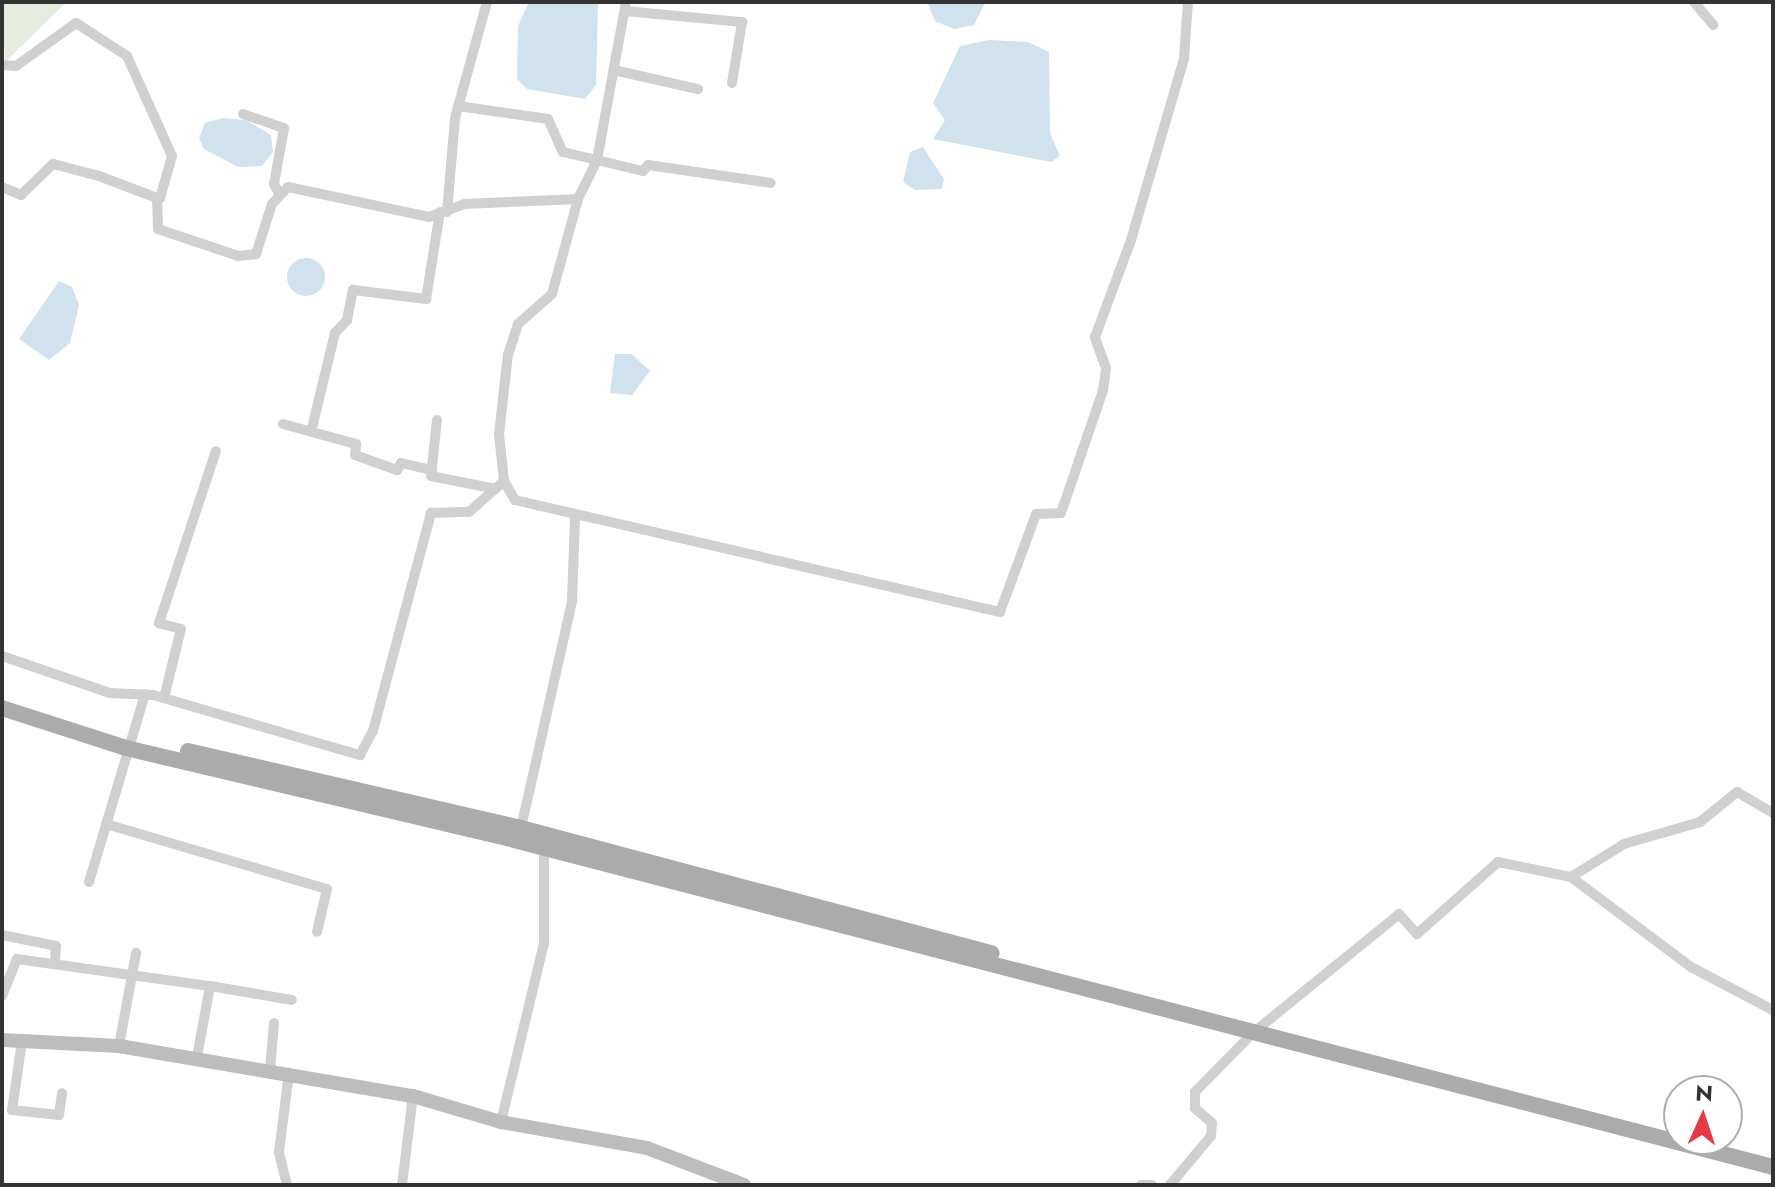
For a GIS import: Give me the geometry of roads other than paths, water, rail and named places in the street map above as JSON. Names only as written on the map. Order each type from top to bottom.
[{"type":"main road","points":[[2,698],[128,743],[521,828],[544,842]]},
{"type":"main road","points":[[2,708],[128,743],[544,842],[1259,1028],[1773,1167]]},
{"type":"main road","points":[[1259,1028],[1663,1126]]},
{"type":"main road","points":[[1743,1148],[1773,1157]]},
{"type":"street","points":[[311,432],[335,333],[347,320],[353,290],[426,299],[444,212],[458,106],[487,2]]},
{"type":"street","points":[[437,420],[431,476],[500,485],[515,500],[575,519],[1000,612],[1036,514],[1061,513],[1103,390],[1106,368],[1095,337],[1131,240],[1184,59],[1188,2]]},
{"type":"street","points":[[1694,2],[1713,25]]},
{"type":"street","points":[[500,485],[499,434],[508,354],[518,324],[552,294],[578,199],[597,160],[618,71],[626,6],[742,22],[732,83]]},
{"type":"street","points":[[2,65],[16,66],[76,23],[127,56],[172,156],[160,198]]},
{"type":"street","points":[[618,71],[698,89]]},
{"type":"street","points":[[458,106],[548,119],[563,152],[643,171],[648,165],[771,183]]},
{"type":"street","points":[[243,114],[284,128],[274,184],[279,193]]},
{"type":"street","points":[[2,187],[21,195],[53,164],[99,176],[157,198],[158,229],[238,256],[256,254],[279,193],[288,187],[429,217],[464,204],[578,199]]},
{"type":"street","points":[[283,424],[356,444],[355,455],[397,470],[401,463],[432,470]]},
{"type":"street","points":[[164,698],[181,629],[159,623],[216,451]]},
{"type":"street","points":[[2,656],[110,693],[164,698],[360,755],[370,741],[431,513],[469,512],[500,485]]},
{"type":"street","points":[[521,828],[572,601],[575,519]]},
{"type":"street","points":[[89,882],[145,694]]},
{"type":"street","points":[[1571,877],[1624,844],[1700,822],[1737,792],[1773,813]]},
{"type":"street","points":[[106,824],[327,889],[317,932]]},
{"type":"street","points":[[501,1122],[544,943],[544,842]]},
{"type":"street","points":[[1170,1185],[1211,1136],[1212,1123],[1195,1108],[1195,1092],[1259,1028],[1399,914],[1417,934],[1498,862],[1571,877],[1691,967],[1773,1010]]},
{"type":"street","points":[[2,935],[56,946],[55,962]]},
{"type":"street","points":[[119,1046],[136,953]]},
{"type":"street","points":[[2,996],[17,959],[132,972],[292,1000]]},
{"type":"street","points":[[197,1057],[210,986]]},
{"type":"street","points":[[270,1070],[274,1023]]},
{"type":"street","points":[[2,1040],[119,1046],[413,1096],[501,1122],[647,1148],[744,1185]]},
{"type":"street","points":[[22,1041],[12,1110],[59,1115],[62,1093]]},
{"type":"street","points":[[287,1185],[279,1152],[289,1073]]},
{"type":"street","points":[[402,1185],[413,1096]]},
{"type":"street","points":[[1141,1185],[1152,1185]]},
{"type":"water","points":[[529,2],[598,3],[596,85],[585,99],[527,89],[517,79],[518,26]]},
{"type":"water","points":[[927,2],[984,2],[984,5],[974,25],[954,29],[935,21]]},
{"type":"water","points":[[989,40],[1028,42],[1049,52],[1050,133],[1060,156],[1051,162],[933,139],[945,120],[933,103],[960,46]]},
{"type":"water","points":[[223,118],[246,120],[271,135],[273,152],[262,166],[238,167],[204,149],[199,138],[205,123]]},
{"type":"water","points":[[923,147],[944,179],[942,189],[915,190],[903,182],[910,152]]},
{"type":"water","points":[[306,258],[319,264],[325,277],[319,290],[306,296],[293,290],[287,277],[293,264]]},
{"type":"water","points":[[59,281],[72,287],[79,305],[70,343],[49,360],[19,339]]},
{"type":"water","points":[[615,354],[632,354],[650,371],[632,395],[610,393]]}]
